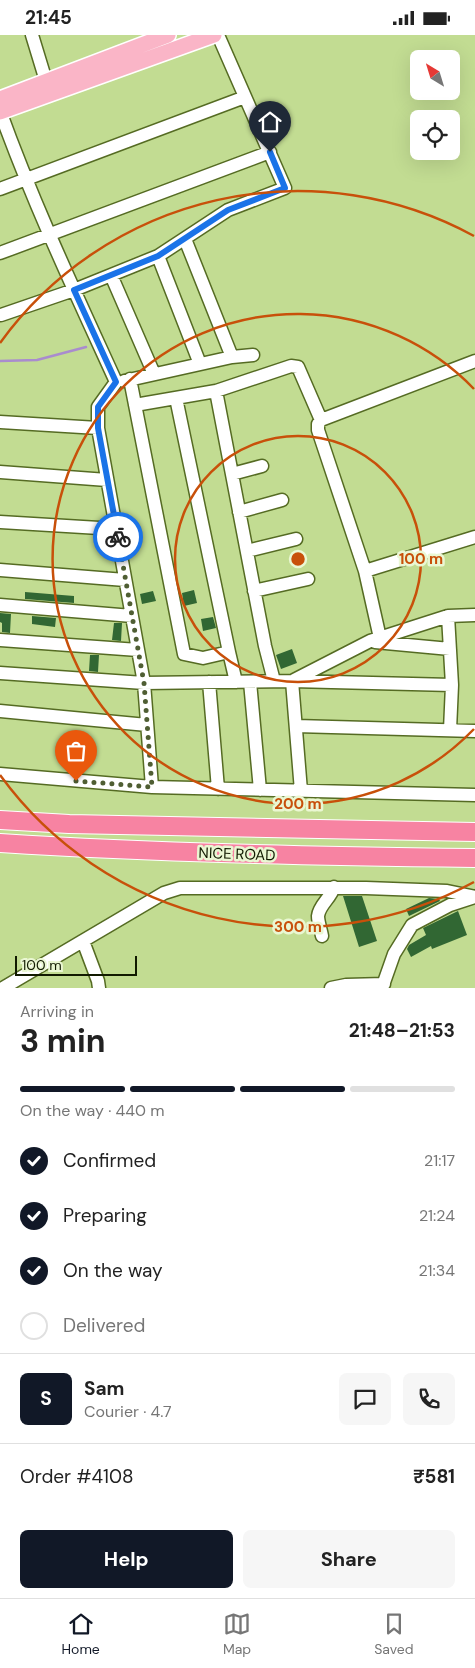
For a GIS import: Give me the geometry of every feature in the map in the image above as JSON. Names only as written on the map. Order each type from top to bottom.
[{"type":"highway","name":"NICE ROAD","points":[[0,820],[69,824],[475,832]]},
{"type":"highway","name":"NICE ROAD","points":[[0,843],[91,849],[475,859]]},
{"type":"main road","points":[[0,99],[168,35]]},
{"type":"main road","points":[[0,112],[214,35]]},
{"type":"street","points":[[32,35],[46,81]]},
{"type":"street","points":[[1,315],[74,290],[158,256],[228,210],[285,188],[218,35]]},
{"type":"street","points":[[0,189],[245,97]]},
{"type":"street","points":[[0,112],[48,235],[116,382]]},
{"type":"street","points":[[0,253],[270,152]]},
{"type":"street","points":[[185,239],[232,357]]},
{"type":"street","points":[[158,256],[200,364]]},
{"type":"street","points":[[112,275],[154,374]]},
{"type":"street","points":[[152,787],[144,683],[98,428],[98,407],[116,382],[232,357],[253,355]]},
{"type":"street","points":[[375,640],[365,571],[318,430],[318,424],[321,420],[475,361]]},
{"type":"street","points":[[135,405],[216,391],[291,366],[298,367],[321,420]]},
{"type":"street","points":[[130,379],[184,654],[203,658],[229,652]]},
{"type":"street","points":[[216,391],[254,591],[274,681]]},
{"type":"street","points":[[176,398],[236,682]]},
{"type":"street","points":[[0,421],[98,428]]},
{"type":"street","points":[[232,474],[262,466]]},
{"type":"street","points":[[0,472],[107,480]]},
{"type":"street","points":[[239,512],[282,501]]},
{"type":"street","points":[[0,522],[116,529]]},
{"type":"street","points":[[365,571],[475,537]]},
{"type":"street","points":[[247,551],[296,539]]},
{"type":"street","points":[[0,570],[125,580]]},
{"type":"street","points":[[254,591],[308,579]]},
{"type":"street","points":[[0,605],[132,616]]},
{"type":"street","points":[[292,681],[375,640],[448,616],[475,615]]},
{"type":"street","points":[[448,616],[452,685],[450,730]]},
{"type":"street","points":[[0,640],[138,650]]},
{"type":"street","points":[[375,640],[450,649]]},
{"type":"street","points":[[0,673],[144,683],[292,681],[452,685]]},
{"type":"street","points":[[250,681],[260,790]]},
{"type":"street","points":[[292,681],[301,791]]},
{"type":"street","points":[[209,682],[218,789]]},
{"type":"street","points":[[0,711],[147,725]]},
{"type":"street","points":[[296,726],[475,731]]},
{"type":"street","points":[[0,774],[152,787],[475,795]]},
{"type":"street","points":[[322,936],[318,916],[334,887]]},
{"type":"street","points":[[3,988],[164,893],[180,888],[334,887],[447,891],[475,897]]},
{"type":"street","points":[[331,988],[346,985],[383,986],[394,954],[412,925],[450,905],[475,897]]},
{"type":"street","points":[[82,941],[99,988]]},
{"type":"building","points":[[194,590],[197,603],[184,606],[182,593]]},
{"type":"building","points":[[153,591],[156,601],[142,604],[140,594]]},
{"type":"building","points":[[25,592],[74,596],[74,603],[25,599]]},
{"type":"building","points":[[0,613],[11,614],[10,633],[2,632]]},
{"type":"building","points":[[32,616],[56,618],[55,627],[32,624]]},
{"type":"building","points":[[213,617],[216,628],[203,631],[201,619]]},
{"type":"building","points":[[114,623],[122,623],[121,641],[112,640]]},
{"type":"building","points":[[292,649],[297,663],[281,669],[276,655]]},
{"type":"building","points":[[90,655],[99,655],[98,672],[89,671]]},
{"type":"building","points":[[343,896],[362,896],[377,941],[359,947]]},
{"type":"building","points":[[429,898],[439,899],[440,901],[409,916],[406,909]]},
{"type":"building","points":[[458,911],[467,935],[432,949],[431,946],[411,957],[407,949],[409,945],[426,935],[423,928]]},
{"type":"waterway","points":[[0,361],[37,360],[86,347]]},
{"type":"way so far","points":[[76,781],[152,787],[144,683],[118,537]]},
{"type":"route","points":[[118,537],[98,428],[98,407],[116,382],[74,290],[158,256],[228,210],[285,188],[270,152]]}]
